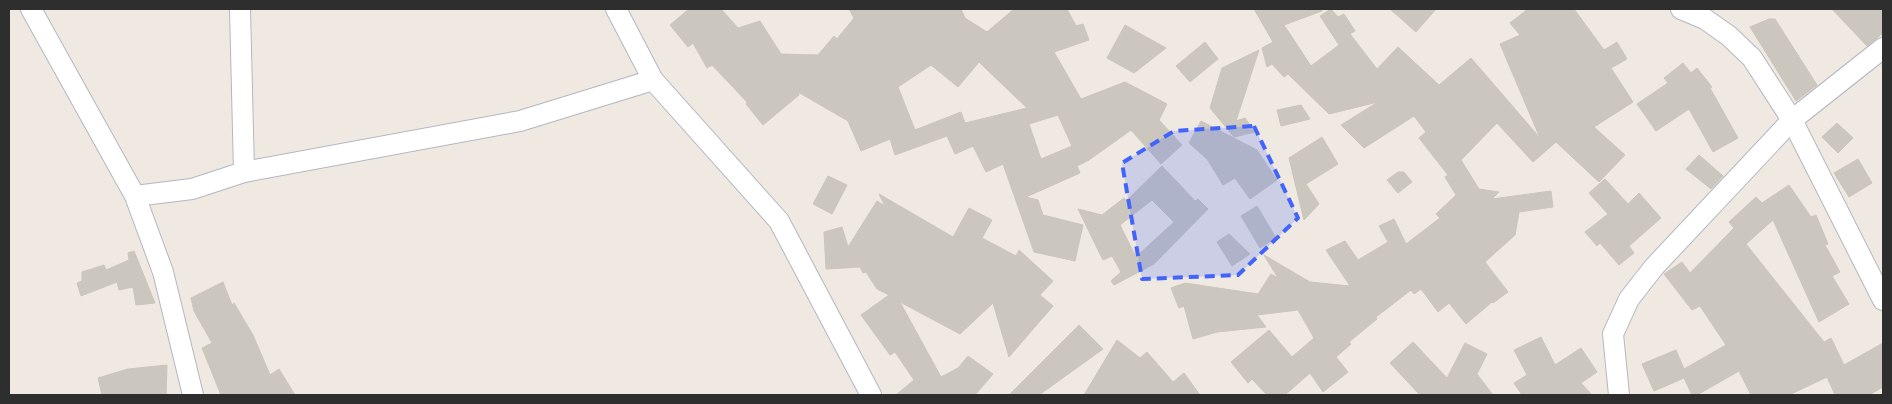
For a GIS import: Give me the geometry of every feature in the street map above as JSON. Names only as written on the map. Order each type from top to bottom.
[{"type":"street","points":[[31,9],[135,196],[163,272],[192,395]]},
{"type":"street","points":[[240,9],[244,172]]},
{"type":"street","points":[[616,9],[654,80],[779,221],[871,395]]},
{"type":"street","points":[[1681,9],[1705,19],[1729,36],[1752,58],[1792,120],[1883,300]]},
{"type":"street","points":[[1619,395],[1613,334],[1629,299],[1654,267],[1792,120],[1883,48]]},
{"type":"street","points":[[135,196],[192,189],[244,172],[520,121],[654,80]]},
{"type":"highlighted area","points":[[1254,126],[1298,218],[1238,275],[1142,279],[1122,163],[1174,131]]},
{"type":"building","points":[[689,9],[721,9],[738,28],[760,21],[781,54],[818,55],[834,36],[837,39],[854,18],[849,9],[961,9],[965,18],[987,32],[1014,9],[1067,9],[1076,26],[1083,24],[1089,40],[1054,52],[1081,99],[1125,82],[1167,104],[1159,120],[1182,145],[1161,164],[1131,130],[1089,160],[1077,166],[1080,173],[1026,197],[1038,200],[1043,215],[1083,225],[1075,261],[1034,252],[1003,164],[986,172],[973,146],[955,154],[947,136],[895,155],[890,139],[861,151],[848,121],[798,92],[799,95],[763,125],[746,104],[747,102],[712,65],[707,68],[693,43],[688,47],[670,25]],"holes":[[[979,62],[1027,108],[965,123],[961,112],[915,130],[898,87],[931,65],[958,87]],[[1058,115],[1072,146],[1041,159],[1029,124]]]},
{"type":"building","points":[[1254,9],[1321,9],[1322,11],[1284,25],[1311,66],[1339,45],[1320,16],[1331,9],[1338,17],[1344,14],[1355,31],[1350,34],[1377,69],[1398,47],[1439,85],[1471,58],[1540,138],[1500,44],[1520,35],[1510,23],[1528,9],[1574,9],[1604,50],[1617,42],[1627,59],[1611,68],[1633,102],[1594,127],[1625,155],[1599,182],[1556,142],[1533,162],[1497,123],[1461,160],[1479,189],[1499,192],[1492,199],[1551,191],[1553,207],[1519,212],[1515,235],[1485,262],[1508,292],[1492,302],[1466,324],[1449,303],[1438,312],[1421,289],[1414,294],[1411,290],[1376,317],[1377,319],[1349,342],[1351,344],[1336,357],[1348,372],[1323,392],[1310,373],[1285,395],[1267,395],[1252,379],[1248,383],[1231,362],[1269,330],[1292,357],[1314,338],[1298,310],[1257,315],[1266,327],[1217,332],[1193,339],[1184,306],[1179,308],[1171,288],[1185,283],[1258,294],[1271,274],[1278,278],[1264,255],[1310,282],[1350,286],[1326,250],[1345,241],[1358,260],[1388,242],[1379,226],[1394,219],[1406,244],[1440,218],[1436,214],[1456,195],[1445,177],[1448,175],[1419,138],[1426,132],[1414,116],[1364,148],[1341,125],[1378,102],[1329,114],[1288,74],[1284,77],[1272,64],[1267,67],[1262,48],[1273,42]]},
{"type":"building","points":[[1390,9],[1436,9],[1416,32]]},
{"type":"building","points":[[1832,9],[1883,9],[1883,33],[1867,46]]},
{"type":"building","points":[[1769,19],[1775,19],[1817,85],[1796,101],[1750,27]]},
{"type":"building","points":[[1125,25],[1166,48],[1134,73],[1107,58]]},
{"type":"building","points":[[1205,42],[1218,59],[1190,82],[1176,66]]},
{"type":"building","points":[[1259,50],[1236,121],[1245,118],[1255,132],[1234,137],[1210,108],[1222,68]]},
{"type":"building","points":[[1683,63],[1691,73],[1697,68],[1712,87],[1710,88],[1738,138],[1713,152],[1689,109],[1656,131],[1637,104],[1668,83],[1664,78]]},
{"type":"building","points":[[1301,105],[1310,119],[1281,126],[1277,110]]},
{"type":"building","points":[[1201,121],[1257,150],[1277,180],[1250,199],[1235,178],[1223,185],[1207,159],[1189,143]]},
{"type":"building","points":[[1837,123],[1853,138],[1838,153],[1822,137]]},
{"type":"building","points":[[1322,137],[1338,164],[1306,184],[1319,204],[1304,220],[1289,158]]},
{"type":"building","points":[[1699,155],[1723,176],[1711,189],[1686,169]]},
{"type":"building","points":[[1858,159],[1872,183],[1849,197],[1834,173]]},
{"type":"building","points":[[1162,166],[1195,201],[1198,199],[1208,209],[1154,264],[1114,285],[1111,281],[1121,272],[1112,256],[1103,260],[1078,209],[1102,215],[1124,198],[1126,201]],"holes":[[[1152,200],[1174,222],[1136,257],[1120,225]]]},
{"type":"building","points":[[1398,172],[1404,172],[1412,182],[1398,193],[1387,180]]},
{"type":"building","points":[[828,176],[847,185],[832,214],[813,204]]},
{"type":"building","points":[[1605,179],[1628,204],[1639,193],[1661,218],[1629,246],[1634,253],[1619,265],[1600,243],[1597,246],[1585,232],[1608,214],[1589,193]]},
{"type":"building","points":[[1789,185],[1811,217],[1816,215],[1828,244],[1825,245],[1840,272],[1832,276],[1849,304],[1819,322],[1773,220],[1746,244],[1824,342],[1831,338],[1844,365],[1883,343],[1883,387],[1869,395],[1835,395],[1827,377],[1789,395],[1751,395],[1739,371],[1697,395],[1692,395],[1684,378],[1654,391],[1642,364],[1676,350],[1684,369],[1726,345],[1700,306],[1692,310],[1664,274],[1682,262],[1690,273],[1734,228],[1729,222],[1756,197],[1762,203]]},
{"type":"building","points":[[879,194],[953,237],[969,208],[992,220],[982,238],[1016,256],[1019,250],[1053,281],[1040,295],[1053,306],[1009,357],[993,303],[960,334],[900,302],[941,377],[958,368],[968,356],[993,374],[975,395],[896,395],[914,380],[895,352],[890,355],[861,315],[889,295],[877,289],[866,272],[863,273],[860,267],[826,269],[824,232],[842,227],[848,247],[877,201],[885,206]]},
{"type":"building","points":[[1257,206],[1276,238],[1260,248],[1241,216]]},
{"type":"building","points":[[1229,234],[1250,254],[1232,266],[1217,242]]},
{"type":"building","points":[[134,251],[155,303],[136,305],[133,287],[119,290],[117,282],[81,296],[77,283],[82,281],[82,272],[104,265],[106,270],[129,260],[128,253]]},
{"type":"building","points":[[223,282],[232,305],[234,303],[253,335],[270,375],[279,369],[295,395],[221,395],[202,348],[212,343],[194,311],[191,298]]},
{"type":"building","points":[[1079,325],[1103,349],[1039,395],[1009,395]]},
{"type":"building","points":[[1541,337],[1555,365],[1581,348],[1597,372],[1581,383],[1592,395],[1522,395],[1514,383],[1527,375],[1514,350]]},
{"type":"building","points":[[1117,340],[1140,358],[1147,352],[1173,382],[1184,373],[1200,395],[1084,395]]},
{"type":"building","points":[[1413,342],[1447,378],[1465,343],[1487,354],[1477,374],[1493,395],[1420,395],[1390,363]]},
{"type":"building","points":[[167,365],[166,395],[102,395],[98,378],[128,369]]}]
